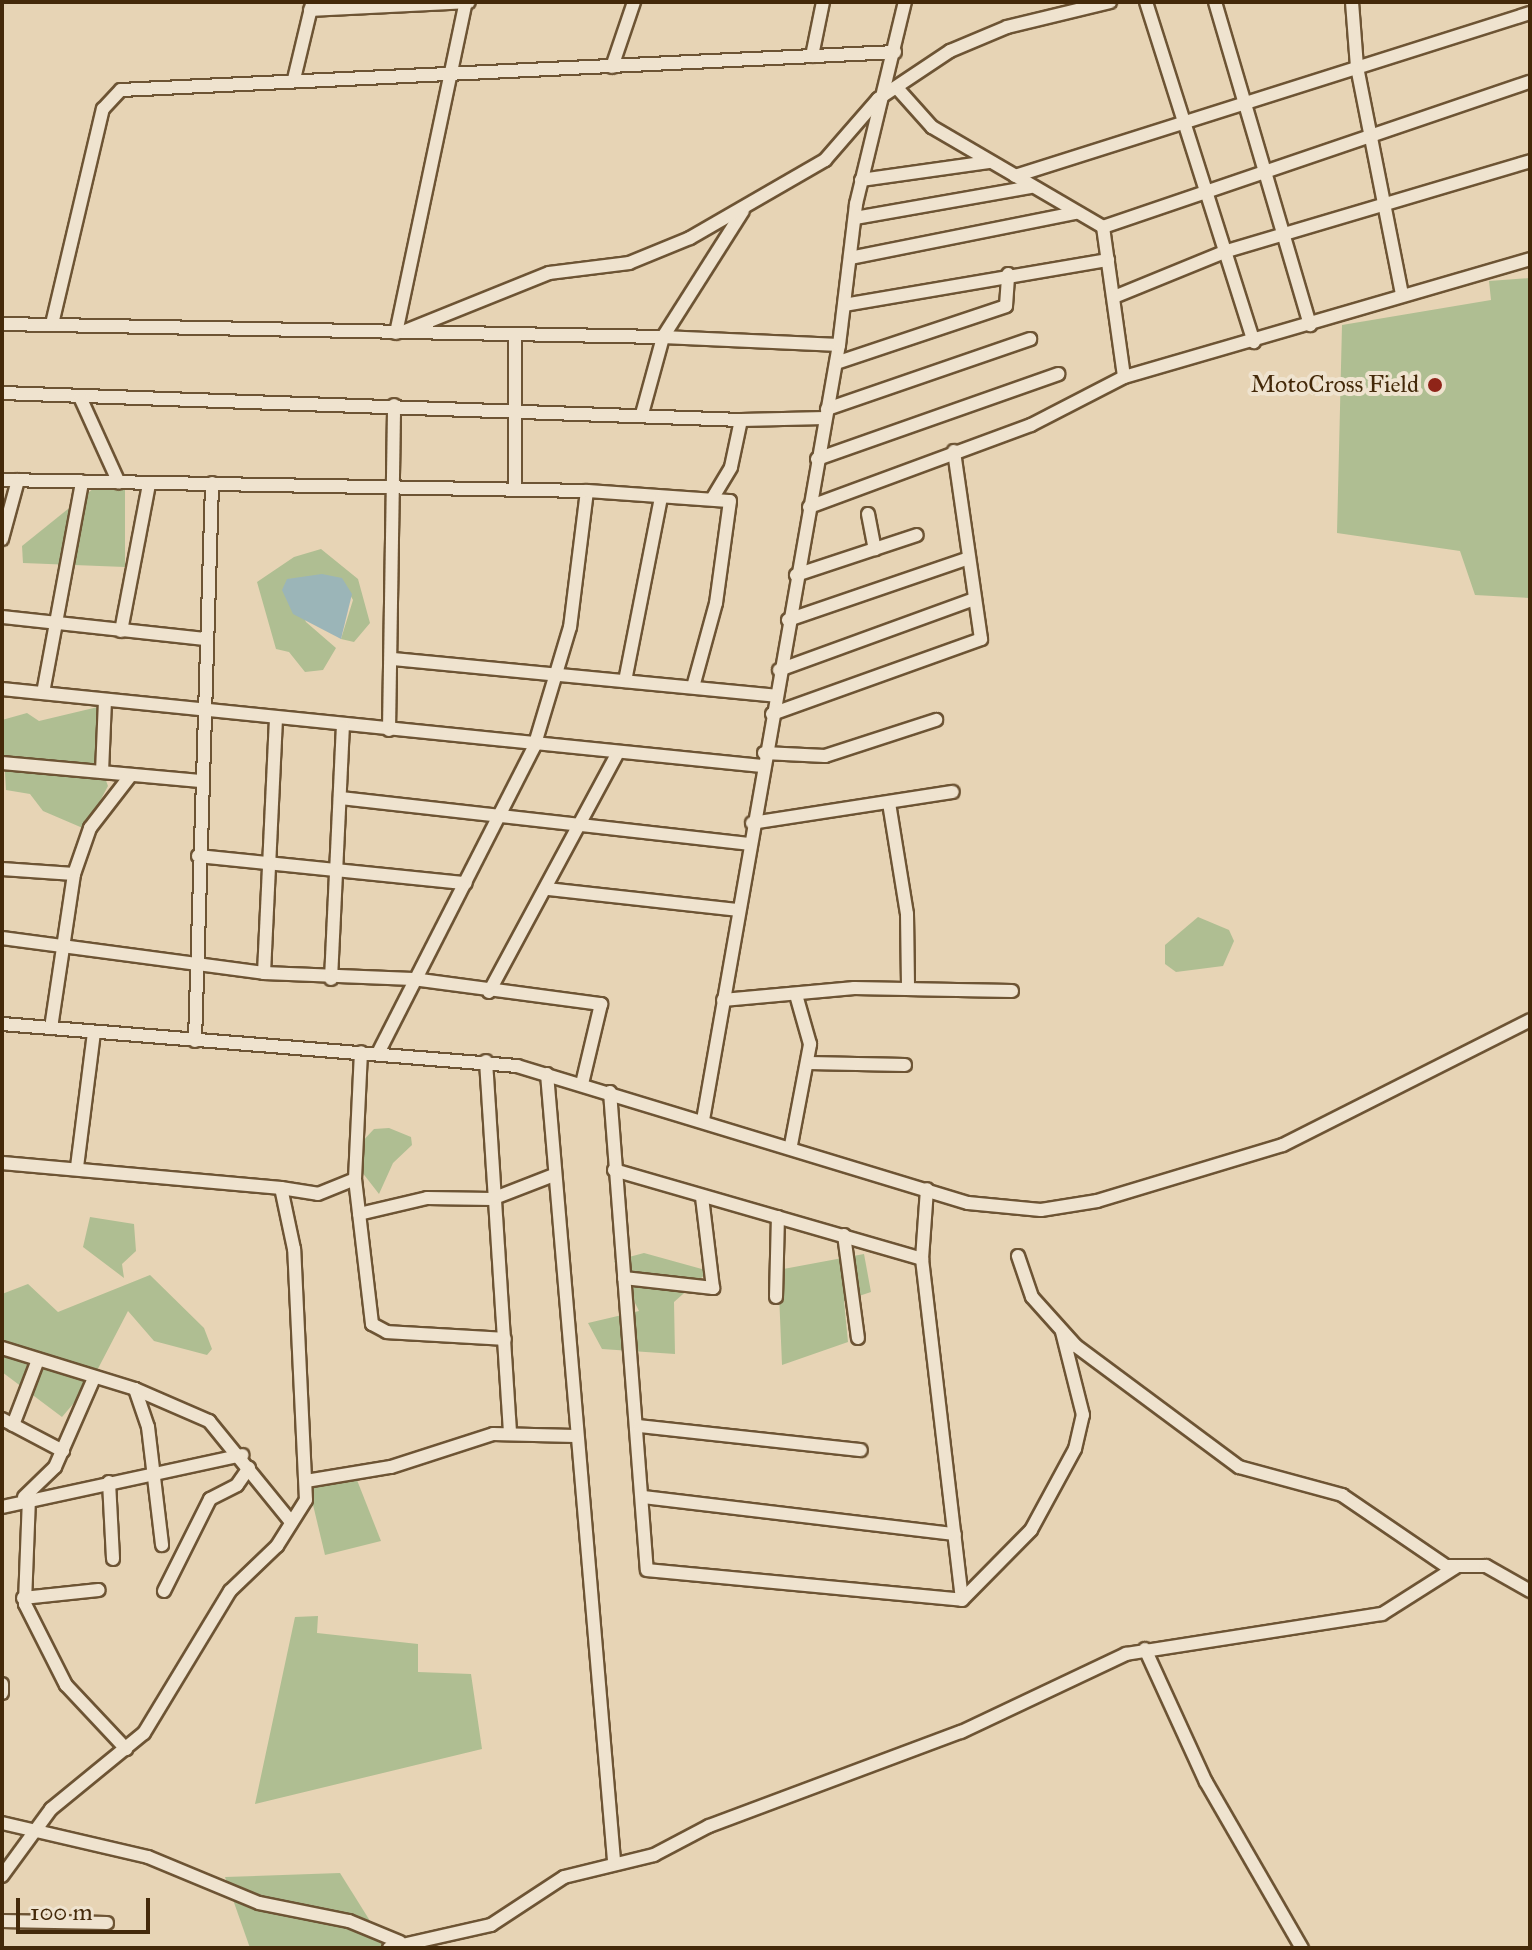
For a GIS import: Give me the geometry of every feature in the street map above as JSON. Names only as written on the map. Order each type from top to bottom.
[{"type":"street","points":[[294,79],[311,6],[467,2],[399,333]]},
{"type":"street","points":[[612,67],[634,2]]},
{"type":"street","points":[[812,56],[823,2]]},
{"type":"street","points":[[703,1120],[763,760],[836,363],[861,180],[878,99],[895,52],[905,2]]},
{"type":"street","points":[[399,333],[549,273],[629,263],[743,211],[825,160],[878,99],[982,35],[1110,2]]},
{"type":"street","points":[[1146,2],[1207,186],[1254,342]]},
{"type":"street","points":[[1215,2],[1268,168],[1310,325]]},
{"type":"street","points":[[1352,2],[1357,67],[1374,135],[1402,295]]},
{"type":"street","points":[[1015,176],[1530,13]]},
{"type":"street","points":[[52,324],[110,97],[294,79],[895,52]]},
{"type":"street","points":[[898,89],[932,127],[1103,227],[1207,186],[1374,135],[1530,82]]},
{"type":"street","points":[[1114,297],[1227,251],[1530,161]]},
{"type":"street","points":[[861,180],[990,162]]},
{"type":"street","points":[[855,218],[1030,187]]},
{"type":"street","points":[[642,414],[663,337],[743,211]]},
{"type":"street","points":[[850,258],[1076,213]]},
{"type":"street","points":[[1103,227],[1124,377]]},
{"type":"street","points":[[809,507],[1031,425],[1124,377],[1254,342],[1530,259]]},
{"type":"street","points":[[844,305],[1008,274],[1108,260]]},
{"type":"street","points":[[836,363],[1006,306],[1008,274]]},
{"type":"street","points":[[2,324],[663,337],[839,345]]},
{"type":"street","points":[[515,335],[515,485]]},
{"type":"street","points":[[2,393],[517,408],[741,420],[826,413],[1030,339]]},
{"type":"street","points":[[817,459],[1058,374]]},
{"type":"street","points":[[80,397],[119,483]]},
{"type":"street","points":[[389,730],[394,659],[394,405]]},
{"type":"street","points":[[712,499],[731,467],[741,420]]},
{"type":"street","points":[[772,714],[978,642],[954,451]]},
{"type":"street","points":[[2,480],[394,487],[515,485],[730,501],[716,603],[693,687]]},
{"type":"street","points":[[2,539],[18,480]]},
{"type":"street","points":[[43,693],[82,482]]},
{"type":"street","points":[[195,1041],[202,710],[212,483]]},
{"type":"street","points":[[121,631],[149,484]]},
{"type":"street","points":[[378,1053],[413,979],[466,883],[534,747],[570,627],[587,491]]},
{"type":"street","points":[[625,681],[661,498]]},
{"type":"street","points":[[868,514],[875,549]]},
{"type":"street","points":[[796,575],[917,535]]},
{"type":"street","points":[[788,620],[969,558]]},
{"type":"street","points":[[779,670],[974,599]]},
{"type":"street","points":[[2,617],[206,639]]},
{"type":"street","points":[[394,659],[775,696]]},
{"type":"street","points":[[2,689],[534,747],[763,760],[825,756],[936,720]]},
{"type":"street","points":[[102,772],[105,700]]},
{"type":"street","points":[[264,973],[276,718]]},
{"type":"street","points":[[331,979],[343,726]]},
{"type":"street","points":[[489,992],[548,889],[617,754]]},
{"type":"street","points":[[2,763],[200,781]]},
{"type":"street","points":[[51,1028],[60,945],[74,874],[90,828],[131,775]]},
{"type":"street","points":[[752,823],[953,792]]},
{"type":"street","points":[[340,798],[749,844]]},
{"type":"street","points":[[889,803],[907,914],[908,989]]},
{"type":"street","points":[[198,856],[466,883]]},
{"type":"street","points":[[2,869],[74,874]]},
{"type":"street","points":[[548,889],[738,910]]},
{"type":"street","points":[[2,938],[264,973],[331,979],[413,979],[489,992],[601,1004],[582,1084]]},
{"type":"street","points":[[723,1000],[908,989],[1012,991]]},
{"type":"street","points":[[791,1145],[809,1063],[796,995]]},
{"type":"street","points":[[2,1024],[486,1061],[610,1092],[927,1189],[1017,1210],[1097,1201],[1323,1129],[1530,1020]]},
{"type":"street","points":[[77,1167],[94,1032]]},
{"type":"street","points":[[361,1052],[355,1179],[372,1324],[387,1332],[505,1339]]},
{"type":"street","points":[[486,1061],[492,1199],[510,1432]]},
{"type":"street","points":[[809,1063],[905,1065]]},
{"type":"street","points":[[547,1074],[575,1436],[614,1861]]},
{"type":"street","points":[[610,1092],[614,1170],[639,1426],[647,1570],[962,1600]]},
{"type":"street","points":[[2,1163],[77,1167],[318,1194],[355,1179]]},
{"type":"street","points":[[614,1170],[922,1259]]},
{"type":"street","points":[[359,1214],[427,1198],[492,1199],[554,1175]]},
{"type":"street","points":[[2,1876],[32,1829],[85,1776],[126,1749],[174,1690],[230,1591],[291,1522],[306,1500],[294,1249],[281,1188]]},
{"type":"street","points":[[927,1189],[922,1259],[962,1600]]},
{"type":"street","points":[[624,1278],[713,1288],[702,1197]]},
{"type":"street","points":[[776,1297],[778,1217]]},
{"type":"street","points":[[844,1235],[858,1338]]},
{"type":"street","points":[[1018,1256],[1032,1297],[1062,1332],[1128,1390],[1251,1474],[1342,1495],[1456,1567],[1494,1569],[1530,1591]]},
{"type":"street","points":[[962,1600],[1025,1537],[1075,1449],[1083,1415],[1062,1332]]},
{"type":"street","points":[[2,1348],[135,1389],[209,1421],[242,1455],[291,1522]]},
{"type":"street","points":[[38,1360],[7,1422],[63,1451]]},
{"type":"street","points":[[94,1378],[63,1451],[25,1499],[23,1598],[66,1685],[126,1749]]},
{"type":"street","points":[[135,1389],[155,1470],[162,1545]]},
{"type":"street","points":[[639,1426],[861,1450]]},
{"type":"street","points":[[306,1481],[391,1467],[510,1432],[575,1436]]},
{"type":"street","points":[[2,1507],[155,1470],[207,1467],[242,1455]]},
{"type":"street","points":[[164,1591],[210,1499],[237,1485],[249,1468]]},
{"type":"street","points":[[109,1482],[113,1559]]},
{"type":"street","points":[[643,1497],[955,1534]]},
{"type":"street","points":[[2,1823],[148,1857],[259,1903],[349,1921],[395,1945],[491,1925],[564,1877],[614,1861],[654,1855],[709,1826],[941,1740],[1145,1649],[1382,1614],[1456,1567]]},
{"type":"street","points":[[23,1598],[99,1590]]},
{"type":"street","points":[[1145,1649],[1206,1782],[1302,1948]]},
{"type":"street","points":[[2,1684],[2,1693]]},
{"type":"street","points":[[2,1921],[107,1923]]},
{"type":"green space","name":"MotoCross Field","points":[[1530,278],[1530,598],[1475,595],[1460,551],[1337,533],[1342,325],[1491,300],[1489,281]]},
{"type":"green space","points":[[125,476],[125,567],[23,563],[22,546],[104,480]]},
{"type":"green space","points":[[321,549],[358,579],[370,623],[354,642],[341,639],[353,600],[341,578],[287,579],[306,622],[336,648],[323,670],[305,672],[289,652],[276,649],[257,582],[294,557]]},
{"type":"green space","points":[[102,706],[96,753],[108,786],[85,829],[43,811],[30,794],[6,790],[2,720],[27,713],[39,721]]},
{"type":"green space","points":[[1198,917],[1229,930],[1234,941],[1223,966],[1176,972],[1165,964],[1165,945]]},
{"type":"green space","points":[[389,1128],[411,1137],[412,1145],[393,1163],[379,1194],[358,1167],[359,1145],[374,1129]]},
{"type":"green space","points":[[90,1217],[134,1224],[136,1251],[122,1264],[124,1278],[83,1247]]},
{"type":"green space","points":[[644,1253],[709,1271],[674,1302],[675,1354],[602,1349],[588,1323],[639,1311],[614,1261]]},
{"type":"green space","points":[[864,1254],[871,1292],[844,1301],[848,1342],[782,1365],[778,1270]]},
{"type":"green space","points":[[150,1275],[204,1328],[212,1349],[207,1355],[154,1341],[128,1311],[90,1384],[62,1417],[2,1372],[2,1294],[28,1284],[58,1312]]},
{"type":"green space","points":[[355,1475],[381,1541],[325,1555],[309,1488]]},
{"type":"green space","points":[[318,1616],[317,1633],[418,1644],[418,1672],[471,1674],[482,1749],[255,1804],[295,1617]]},
{"type":"green space","points":[[340,1873],[387,1948],[250,1948],[225,1877]]},
{"type":"water","points":[[322,574],[342,578],[352,594],[341,639],[293,614],[282,590],[287,579]]},
{"type":"place","name":"MotoCross Field","points":[[1435,385]]}]
